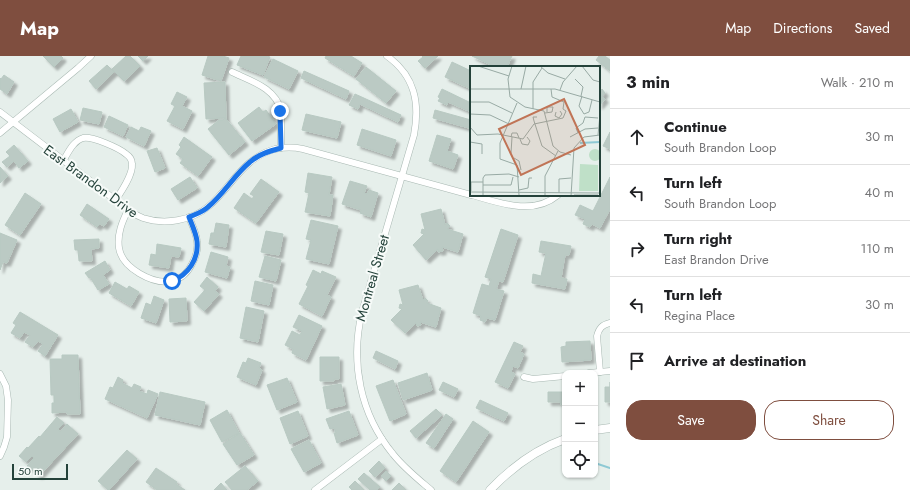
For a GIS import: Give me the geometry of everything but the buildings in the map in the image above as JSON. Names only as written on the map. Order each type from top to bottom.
[{"type":"street","points":[[0,133],[91,56]]},
{"type":"street","name":"Montreal Street","points":[[387,56],[398,65],[410,82],[416,101],[417,112],[414,135],[362,312],[357,334],[359,381],[368,412],[382,439],[405,467],[431,490]]},
{"type":"street","points":[[232,72],[264,87],[275,98],[280,106],[281,148]]},
{"type":"street","name":"East Brandon Drive","points":[[0,112],[128,210],[142,218],[159,221],[175,221],[189,217],[208,208],[240,171],[251,161],[266,152],[291,147],[302,148],[470,194]]},
{"type":"street","points":[[63,161],[75,144],[83,138],[99,141],[126,153],[131,160],[132,169],[115,201]]},
{"type":"street","name":"East Brandon Drive","points":[[476,196],[510,205],[526,207],[542,204],[557,196]]},
{"type":"street","points":[[128,210],[119,233],[119,249],[121,256],[126,263],[140,274],[148,278],[165,282],[172,281],[185,274],[194,262],[197,241],[196,234],[189,217]]},
{"type":"street","points":[[610,323],[601,327],[597,336],[600,372],[610,371]]},
{"type":"street","points":[[0,374],[6,386],[8,400],[7,437],[0,456]]},
{"type":"street","points":[[524,377],[533,380],[562,376]]},
{"type":"street","points":[[598,430],[610,428]]},
{"type":"street","points":[[315,490],[382,439]]},
{"type":"street","points":[[490,490],[510,471],[537,452],[562,440]]},
{"type":"waterway","points":[[598,464],[610,468]]},
{"type":"route","points":[[172,281],[185,274],[194,262],[196,256],[196,234],[189,217],[208,208],[240,171],[251,161],[266,152],[281,148],[282,138],[280,111]]}]
